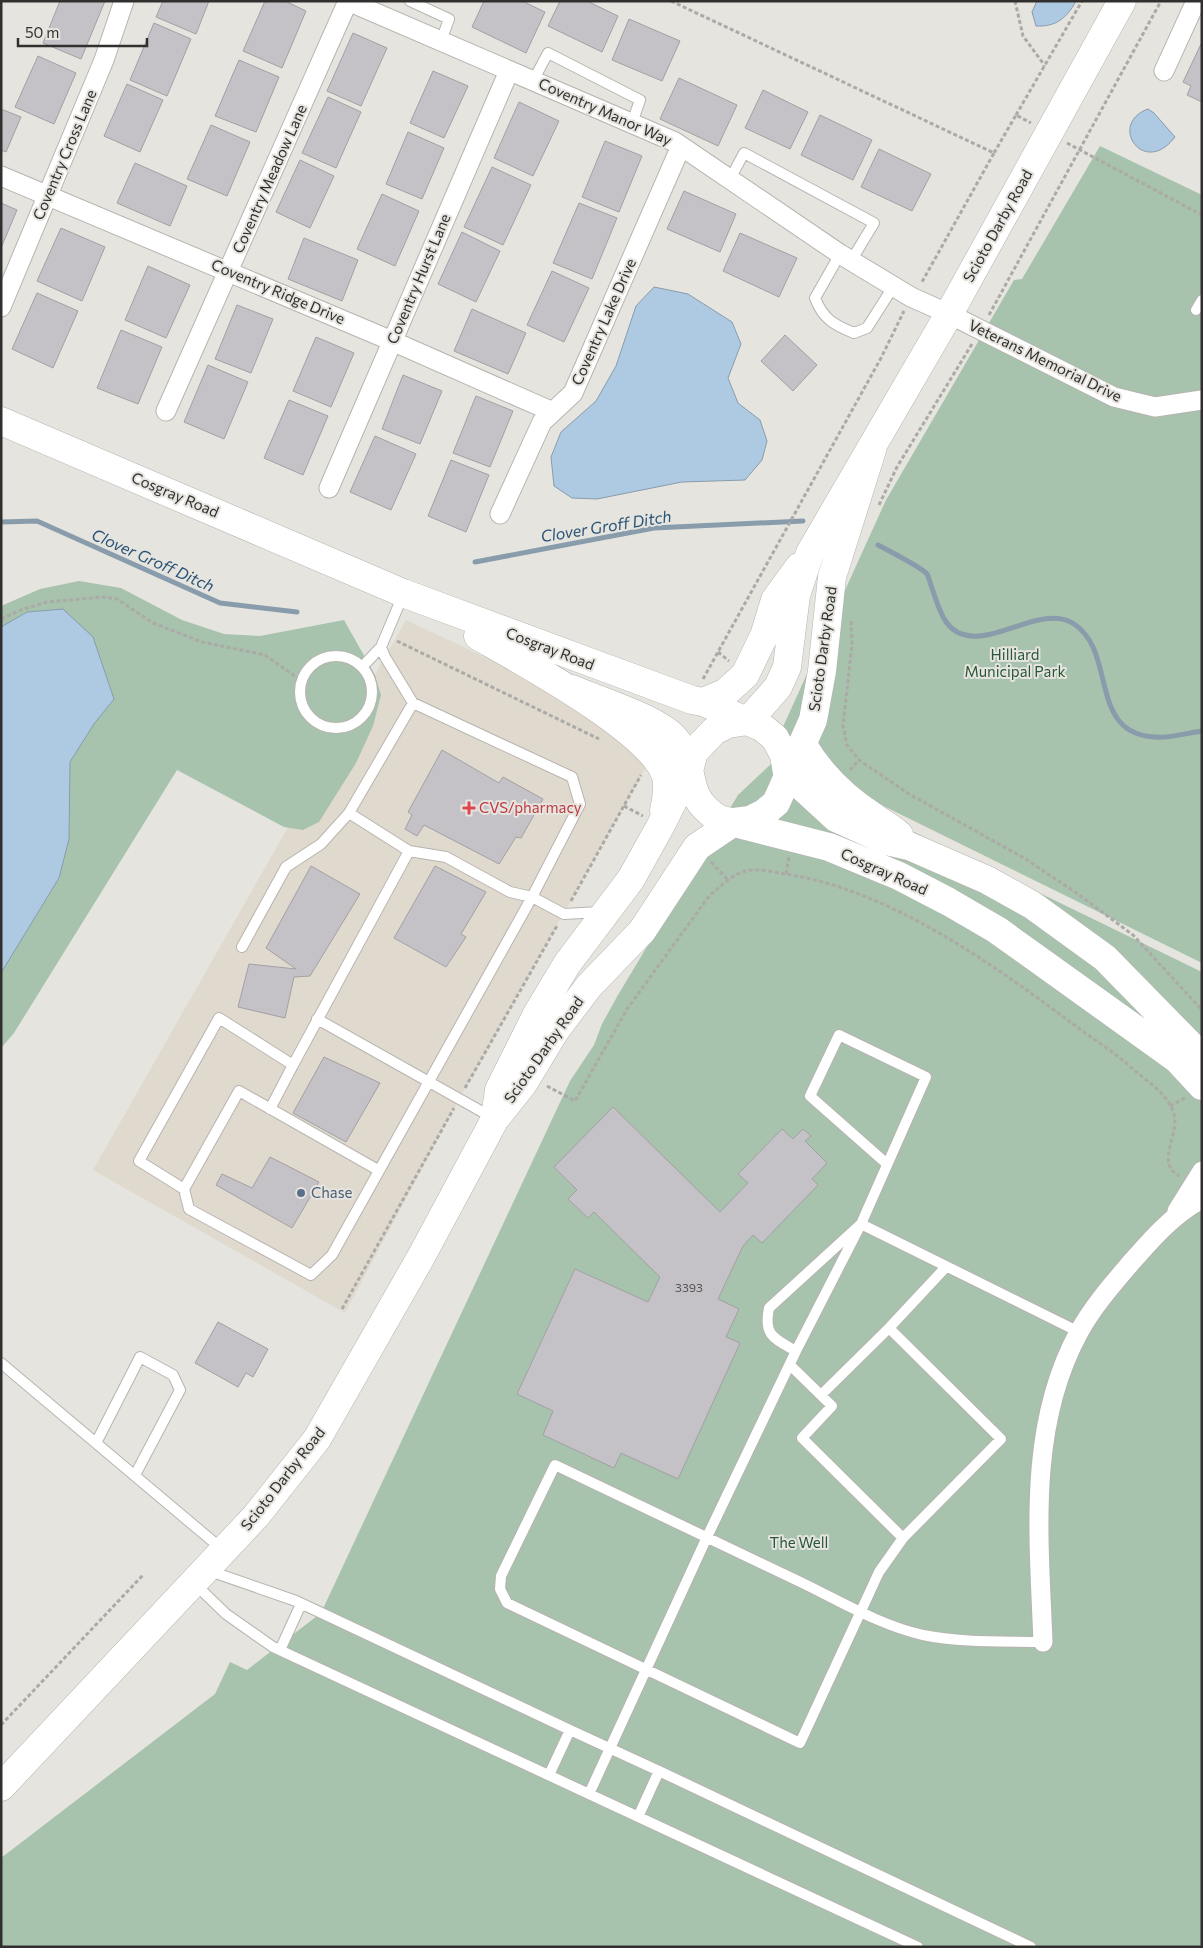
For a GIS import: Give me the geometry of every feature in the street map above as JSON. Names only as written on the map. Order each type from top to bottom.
[{"type":"main road","name":"Scioto Darby Road","points":[[703,702],[726,693],[745,675],[764,636],[774,600],[810,553],[872,450],[950,314],[1122,1]]},
{"type":"main road","name":"Cosgray Road","points":[[1,421],[403,593],[607,670],[692,700],[703,702],[763,728],[775,738],[784,755],[787,773],[836,818],[887,842],[909,846],[987,880],[1032,905],[1098,953],[1150,1002],[1202,1058]]},
{"type":"main road","name":"Scioto Darby Road","points":[[1,1787],[256,1516],[317,1439],[421,1257],[495,1119],[523,1084],[555,1031],[589,986],[642,931],[696,847],[734,822],[750,820],[764,813],[776,802],[787,773],[803,745],[813,720],[822,671],[832,577],[872,450]]},
{"type":"main road","name":"Scioto Darby Road","points":[[495,1119],[499,1090],[536,1014],[567,964],[631,879],[653,821],[690,767],[694,752],[714,731],[728,724],[748,721],[778,687],[787,667],[796,595],[810,553]]},
{"type":"main road","name":"Cosgray Road","points":[[403,593],[572,689],[649,721],[674,737],[690,767],[690,783],[696,798],[707,811],[719,819],[829,847],[899,876],[949,902],[997,930],[1170,1053],[1202,1086]]},
{"type":"main road","name":"Cosgray Road","points":[[572,689],[646,747],[656,759],[666,776],[668,792],[653,821]]},
{"type":"main road","name":"Cosgray Road","points":[[803,745],[816,766],[874,818],[890,826],[909,846]]},
{"type":"street","name":"Coventry Cross Lane","points":[[1,307],[104,60],[124,1]]},
{"type":"street","name":"Coventry Manor Way","points":[[348,1],[632,123],[681,146],[845,258],[911,297],[950,314]]},
{"type":"street","name":"Coventry Meadow Lane","points":[[166,411],[348,1]]},
{"type":"street","points":[[1164,71],[1196,1]]},
{"type":"street","name":"Coventry Hurst Lane","points":[[329,488],[509,70]]},
{"type":"street","name":"Coventry Lake Drive","points":[[500,514],[542,422],[573,393],[681,146]]},
{"type":"street","name":"Coventry Ridge Drive","points":[[1,176],[48,194],[392,341],[553,412]]},
{"type":"street","name":"Veterans Memorial Drive","points":[[950,314],[1114,397],[1155,407],[1202,400]]},
{"type":"street","points":[[1172,1221],[1202,1171]]},
{"type":"street","points":[[1044,1642],[1040,1560],[1040,1467],[1052,1397],[1079,1332],[1108,1290],[1172,1221],[1202,1199]]},
{"type":"lane","points":[[410,1],[449,19],[440,41]]},
{"type":"lane","points":[[533,81],[548,53],[640,100],[632,123]]},
{"type":"lane","points":[[730,179],[744,153],[874,223],[815,298],[820,313],[839,327],[854,333],[868,328],[893,287]]},
{"type":"lane","points":[[1196,310],[1202,300]]},
{"type":"lane","points":[[362,667],[383,642],[403,593]]},
{"type":"lane","points":[[293,1065],[219,1018],[140,1161],[184,1189],[189,1209],[311,1275],[332,1255],[428,1080],[532,897],[580,804],[572,777],[413,703],[385,657],[383,642]]},
{"type":"lane","points":[[328,657],[343,657],[362,667],[368,677],[371,689],[370,702],[365,713],[356,722],[345,727],[332,728],[320,724],[310,717],[303,707],[300,695],[302,681],[306,672],[313,664],[328,657]]},
{"type":"lane","points":[[242,947],[286,868],[321,844],[349,813],[413,703]]},
{"type":"lane","points":[[349,813],[409,851],[446,857],[510,892],[532,897],[564,914],[605,912]]},
{"type":"lane","points":[[270,1109],[409,851]]},
{"type":"lane","points":[[317,1019],[495,1119]]},
{"type":"lane","points":[[589,1794],[707,1537],[796,1351],[861,1224],[888,1164],[926,1077],[839,1036],[810,1096],[888,1164]]},
{"type":"lane","points":[[184,1189],[239,1092],[378,1170]]},
{"type":"lane","points":[[861,1224],[945,1268],[1079,1332]]},
{"type":"lane","points":[[796,1351],[770,1334],[767,1326],[769,1308],[861,1224]]},
{"type":"lane","points":[[821,1395],[945,1268]]},
{"type":"lane","points":[[888,1328],[1002,1439],[903,1538],[879,1572],[861,1610],[800,1743],[507,1603],[500,1589],[501,1576],[555,1465],[861,1610],[922,1635],[977,1641],[1044,1642]]},
{"type":"lane","points":[[96,1443],[140,1357],[173,1375],[180,1390],[135,1475]]},
{"type":"lane","points":[[1,1364],[135,1475],[208,1568],[226,1614],[280,1650],[918,1947]]},
{"type":"lane","points":[[790,1365],[832,1406],[802,1438],[903,1538]]},
{"type":"lane","points":[[208,1568],[302,1604],[1031,1947]]},
{"type":"lane","points":[[280,1650],[302,1604]]},
{"type":"lane","points":[[549,1775],[570,1730]]},
{"type":"lane","points":[[638,1817],[659,1771]]},
{"type":"path","points":[[1015,1],[1023,36],[1045,66]]},
{"type":"path","points":[[994,153],[1082,1]]},
{"type":"path","points":[[877,510],[897,467],[980,329],[1162,1]]},
{"type":"path","points":[[1016,115],[1202,215]]},
{"type":"path","points":[[779,542],[804,498]]},
{"type":"path","points":[[1,619],[21,610],[47,602],[103,597],[117,599],[153,623],[202,642],[265,656],[302,681]]},
{"type":"path","points":[[851,619],[852,653],[843,726],[847,745],[860,760],[908,794],[1024,858],[1133,934],[1202,1010]]},
{"type":"path","points":[[383,642],[603,740]]},
{"type":"path","points":[[624,806],[653,821]]},
{"type":"path","points":[[706,857],[728,880]]},
{"type":"path","points":[[539,1082],[575,1101],[627,1009],[696,912],[710,895],[728,880],[752,870],[802,876],[880,904],[928,927],[966,950],[1051,1008],[1132,1068],[1162,1095],[1173,1111],[1174,1126],[1167,1162],[1168,1168],[1185,1180]]},
{"type":"path","points":[[1,1725],[143,1575]]},
{"type":"shaded area","points":[[406,620],[636,728],[645,769],[459,1099],[345,1313],[93,1170]]},
{"type":"green space","name":"Hilliard Municipal Park","points":[[1100,146],[1202,195],[1202,963],[772,751],[886,500],[1014,280],[1022,279]]},
{"type":"green space","points":[[79,581],[121,588],[182,620],[224,634],[260,636],[344,620],[375,675],[381,695],[373,726],[356,763],[319,822],[303,830],[284,827],[177,770],[14,1033],[1,1048],[1,606],[40,589]]},
{"type":"green space","name":"The Well","points":[[772,763],[1202,972],[1202,1947],[1,1947],[1,1858],[215,1694],[230,1662],[247,1670],[321,1613],[570,1081],[594,1045],[602,1024],[618,995],[738,795]]},
{"type":"water","points":[[1037,1],[1076,1],[1065,17],[1049,25],[1036,26],[1032,12]]},
{"type":"water","points":[[1148,109],[1154,113],[1175,137],[1163,148],[1152,152],[1142,150],[1134,144],[1130,135],[1131,125],[1136,116]]},
{"type":"water","points":[[654,287],[688,294],[732,322],[741,344],[728,378],[738,403],[760,420],[767,441],[762,460],[745,480],[682,482],[597,499],[572,498],[554,486],[551,457],[561,432],[596,401],[616,366],[636,306]]},
{"type":"water","points":[[63,609],[93,637],[114,699],[94,724],[70,762],[69,839],[59,878],[1,973],[1,627],[27,612]]},
{"type":"building","points":[[60,1],[105,1],[81,59],[43,43]]},
{"type":"building","points":[[163,1],[209,1],[196,34],[156,17]]},
{"type":"building","points":[[265,1],[285,1],[306,11],[282,68],[243,51]]},
{"type":"building","points":[[484,1],[522,1],[545,12],[526,53],[472,27]]},
{"type":"building","points":[[560,1],[587,1],[618,16],[602,52],[548,26]]},
{"type":"building","points":[[629,19],[680,41],[662,81],[612,60]]},
{"type":"building","points":[[154,23],[191,39],[167,96],[130,80]]},
{"type":"building","points":[[353,33],[387,48],[361,106],[327,91]]},
{"type":"building","points":[[1202,42],[1202,102],[1187,95],[1191,86],[1183,82]]},
{"type":"building","points":[[38,56],[76,73],[54,124],[15,107]]},
{"type":"building","points":[[239,60],[279,77],[256,132],[215,116]]},
{"type":"building","points":[[433,71],[468,86],[444,138],[410,123]]},
{"type":"building","points":[[679,78],[737,105],[718,146],[660,119]]},
{"type":"building","points":[[127,84],[163,100],[140,152],[104,136]]},
{"type":"building","points":[[763,90],[808,112],[790,149],[745,128]]},
{"type":"building","points":[[328,97],[361,112],[336,168],[302,153]]},
{"type":"building","points":[[519,102],[559,121],[533,176],[494,158]]},
{"type":"building","points":[[1,109],[21,117],[6,152],[1,150]]},
{"type":"building","points":[[820,115],[872,140],[853,180],[801,155]]},
{"type":"building","points":[[211,125],[250,142],[227,196],[187,179]]},
{"type":"building","points":[[408,132],[444,148],[422,199],[386,184]]},
{"type":"building","points":[[605,141],[642,156],[619,212],[582,197]]},
{"type":"building","points":[[879,149],[931,174],[912,211],[861,187]]},
{"type":"building","points":[[300,160],[334,176],[310,228],[276,212]]},
{"type":"building","points":[[135,163],[187,186],[170,226],[117,203]]},
{"type":"building","points":[[492,167],[531,185],[503,245],[464,227]]},
{"type":"building","points":[[684,191],[736,214],[720,252],[667,229]]},
{"type":"building","points":[[382,194],[419,211],[395,266],[357,249]]},
{"type":"building","points":[[1,203],[17,210],[1,248]]},
{"type":"building","points":[[579,203],[617,218],[592,279],[553,263]]},
{"type":"building","points":[[61,228],[105,247],[82,301],[37,281]]},
{"type":"building","points":[[462,232],[500,251],[476,302],[438,284]]},
{"type":"building","points":[[740,233],[797,258],[779,297],[723,271]]},
{"type":"building","points":[[304,238],[358,260],[342,301],[288,279]]},
{"type":"building","points":[[148,266],[190,285],[166,338],[125,320]]},
{"type":"building","points":[[552,271],[589,288],[564,342],[527,325]]},
{"type":"building","points":[[37,293],[78,311],[53,368],[12,349]]},
{"type":"building","points":[[237,305],[273,319],[251,373],[215,359]]},
{"type":"building","points":[[472,309],[526,333],[508,374],[454,351]]},
{"type":"building","points":[[121,330],[162,347],[138,404],[97,388]]},
{"type":"building","points":[[785,335],[817,365],[793,391],[761,361]]},
{"type":"building","points":[[316,337],[354,353],[331,407],[293,391]]},
{"type":"building","points":[[208,365],[248,382],[224,439],[184,422]]},
{"type":"building","points":[[403,375],[442,391],[420,444],[382,429]]},
{"type":"building","points":[[476,396],[513,411],[490,467],[453,453]]},
{"type":"building","points":[[289,400],[328,416],[303,475],[264,458]]},
{"type":"building","points":[[375,436],[416,454],[391,510],[350,492]]},
{"type":"building","points":[[451,460],[489,475],[466,532],[428,516]]},
{"type":"building","points":[[442,750],[499,783],[503,777],[543,799],[521,838],[516,837],[499,864],[424,825],[417,836],[405,829],[412,815],[408,812]]},
{"type":"building","points":[[311,866],[360,894],[310,976],[294,977],[285,1018],[238,1007],[249,964],[296,969],[266,948]]},
{"type":"building","points":[[435,866],[486,892],[461,934],[466,937],[446,967],[394,938]]},
{"type":"building","points":[[324,1057],[380,1083],[346,1142],[293,1113]]},
{"type":"building","points":[[613,1107],[720,1212],[748,1183],[738,1174],[782,1129],[793,1139],[803,1129],[811,1136],[805,1141],[827,1163],[812,1179],[818,1185],[762,1243],[753,1235],[743,1246],[718,1299],[739,1309],[726,1337],[740,1343],[678,1479],[621,1453],[614,1468],[543,1435],[553,1411],[517,1394],[575,1269],[648,1302],[660,1277],[594,1212],[588,1218],[568,1199],[577,1190],[554,1167]]},
{"type":"building","points":[[270,1157],[319,1182],[292,1228],[216,1185],[222,1174],[252,1188]]},
{"type":"building","points":[[218,1322],[268,1349],[253,1377],[246,1373],[238,1387],[195,1363]]},
{"type":"waterway","name":"Clover Groff Ditch","points":[[1,522],[37,521],[220,603],[297,612]]},
{"type":"waterway","name":"Clover Groff Ditch","points":[[475,562],[654,528],[803,521]]},
{"type":"waterway","name":"Clover Groff Ditch","points":[[878,545],[927,574],[941,612],[949,626],[955,631],[963,635],[984,636],[1037,620],[1063,619],[1074,624],[1088,637],[1096,654],[1106,693],[1113,711],[1123,725],[1139,734],[1164,737],[1202,731]]},
{"type":"place","name":"CVS/pharmacy","points":[[469,808]]},
{"type":"place","name":"Chase","points":[[301,1193]]}]
